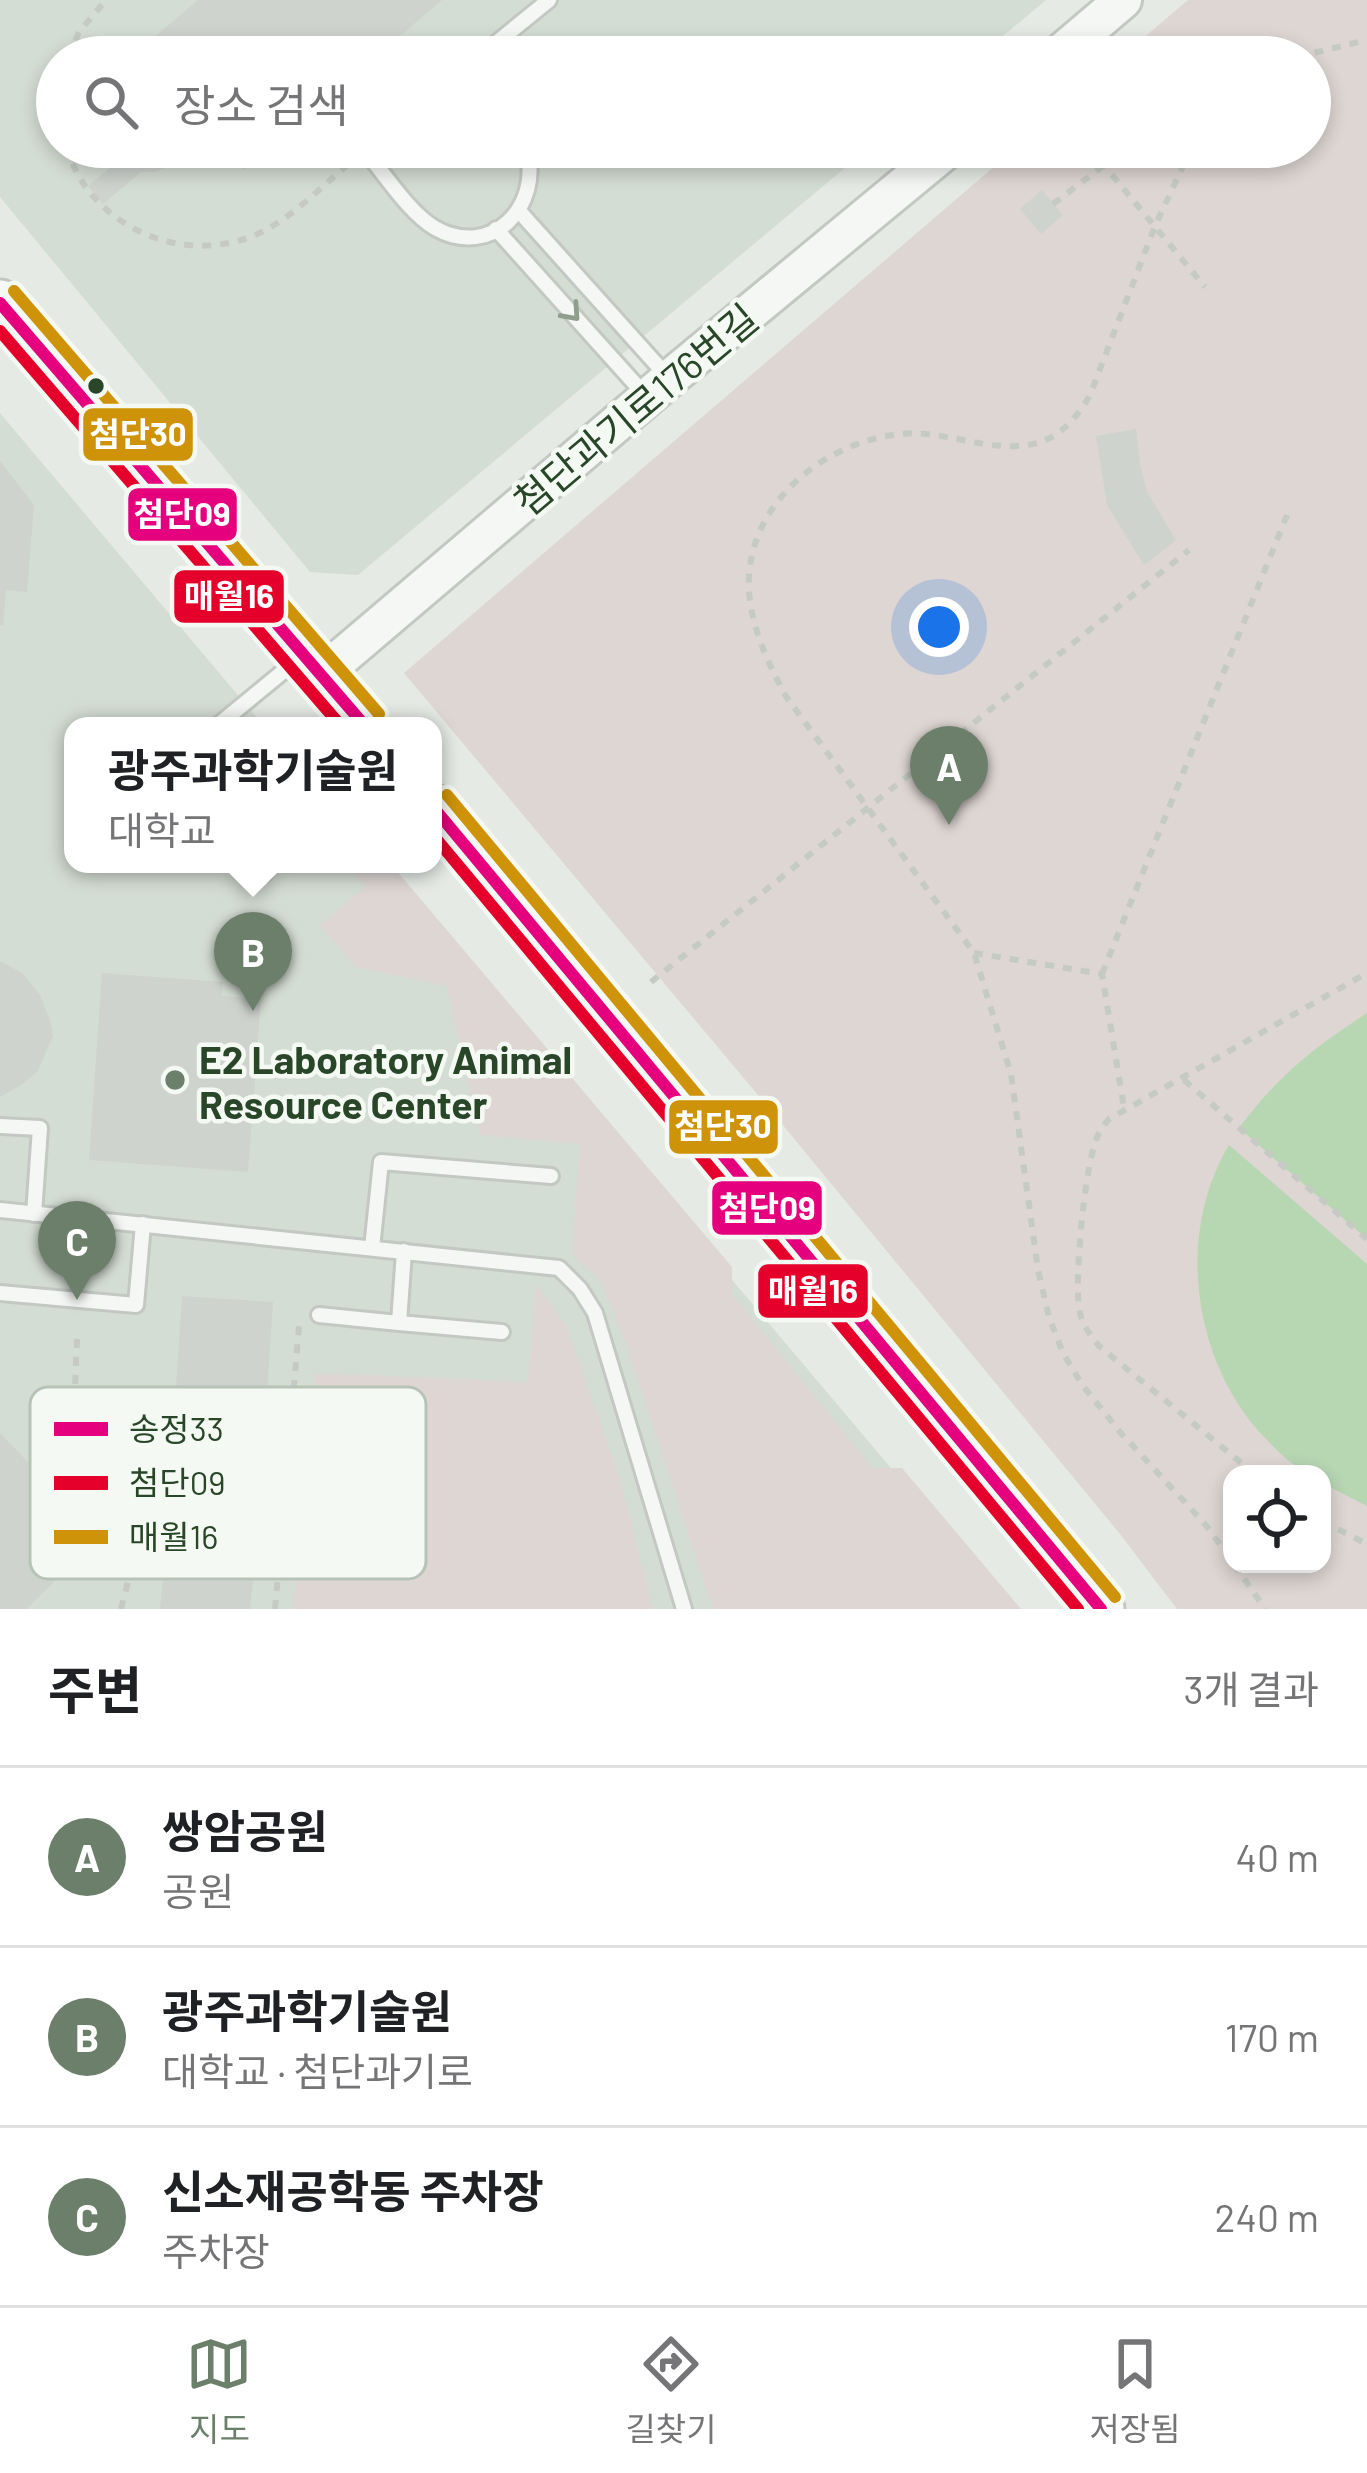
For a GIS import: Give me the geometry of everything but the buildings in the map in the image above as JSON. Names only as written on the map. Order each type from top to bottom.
[{"type":"main road","points":[[0,303],[358,717]]},
{"type":"main road","points":[[442,818],[1101,1609]]},
{"type":"street","points":[[1081,36],[1124,0]]},
{"type":"street","name":"첨단과기로176번길","points":[[314,664],[925,168]]},
{"type":"lane","points":[[505,36],[549,0]]},
{"type":"lane","points":[[383,168],[423,220],[441,232],[462,237],[484,235],[519,211],[529,192],[531,168]]},
{"type":"lane","points":[[519,211],[658,388]]},
{"type":"lane","points":[[496,229],[658,388]]},
{"type":"lane","points":[[231,717],[314,664]]},
{"type":"lane","points":[[0,1126],[40,1128],[34,1214]]},
{"type":"lane","points":[[372,1248],[381,1162],[551,1176]]},
{"type":"lane","points":[[0,1210],[559,1268],[595,1313],[684,1609]]},
{"type":"lane","points":[[0,1293],[136,1305],[143,1225]]},
{"type":"lane","points":[[399,1323],[404,1251]]},
{"type":"lane","points":[[320,1316],[502,1332]]},
{"type":"path","points":[[77,36],[106,0]]},
{"type":"path","points":[[1331,49],[1367,40]]},
{"type":"path","points":[[73,168],[98,204],[136,232],[180,245],[227,244],[271,227],[344,168]]},
{"type":"path","points":[[1054,204],[1100,168]]},
{"type":"path","points":[[1107,168],[1205,287]]},
{"type":"path","points":[[1182,168],[1090,395],[1066,427],[1040,442],[1018,446],[900,434],[852,447],[808,469],[773,505],[752,547],[749,597],[761,650],[785,695],[974,953],[1012,1074],[1038,1270],[1048,1317],[1064,1352],[1083,1386],[1120,1432],[1223,1548]]},
{"type":"path","points":[[1124,1110],[1102,974],[1287,515]]},
{"type":"path","points":[[651,982],[1189,550]]},
{"type":"path","points":[[974,953],[1102,974]]},
{"type":"path","points":[[1244,1465],[1099,1346],[1087,1330],[1078,1291],[1087,1173],[1109,1118],[1367,973]]},
{"type":"path","points":[[1183,1079],[1367,1239]]},
{"type":"path","points":[[294,1387],[300,1314],[320,1316]]},
{"type":"path","points":[[75,1387],[77,1339]]},
{"type":"path","points":[[1331,1526],[1367,1544]]},
{"type":"path","points":[[1240,1573],[1265,1609]]},
{"type":"path","points":[[121,1609],[129,1579]]},
{"type":"path","points":[[275,1609],[278,1579]]},
{"type":"shaded area","points":[[0,0],[1046,0],[1003,36],[36,36],[36,168],[845,168],[358,575],[310,572],[0,197]]},
{"type":"shaded area","points":[[1188,0],[1367,0],[1367,1609],[1177,1609],[763,1101],[404,673],[993,168],[1331,168],[1331,36],[1146,36]]},
{"type":"shaded area","points":[[0,413],[256,717],[64,717],[64,873],[389,873],[1010,1609],[0,1609]]},
{"type":"shaded area","points":[[354,873],[399,873],[732,1267],[732,1294],[873,1468],[902,1468],[1021,1609],[713,1609],[627,1346],[601,1281],[572,1254],[580,1144],[480,1135],[447,986],[356,967],[320,925],[365,887]]},
{"type":"shaded area","points":[[1367,1013],[1367,1239],[1239,1128],[1297,1064]]},
{"type":"shaded area","points":[[1229,1145],[1367,1264],[1367,1506],[1331,1488],[1331,1465],[1295,1465],[1286,1458],[1243,1411],[1223,1376],[1200,1300],[1201,1220]]},
{"type":"shaded area","points":[[537,1285],[567,1327],[620,1479],[653,1609],[293,1609],[296,1579],[426,1579],[426,1387],[314,1387],[315,1373],[528,1382]]},
{"type":"transit line","name":"첨단30","points":[[14,291],[379,714]]},
{"type":"transit line","name":"첨단09","points":[[0,303],[357,717]]},
{"type":"transit line","name":"매월16","points":[[0,331],[333,717]]},
{"type":"transit line","name":"첨단30","points":[[447,795],[1115,1597]]},
{"type":"transit line","name":"첨단09","points":[[442,818],[1101,1609]]},
{"type":"transit line","name":"매월16","points":[[442,846],[1078,1609]]},
{"type":"place","name":"쌍암공원","points":[[949,825]]},
{"type":"place","name":"광주과학기술원","points":[[253,1011]]},
{"type":"place","name":"E2 Laboratory Animal Resource Center","points":[[175,1080]]},
{"type":"place","name":"신소재공학동 주차장","points":[[77,1300]]}]
